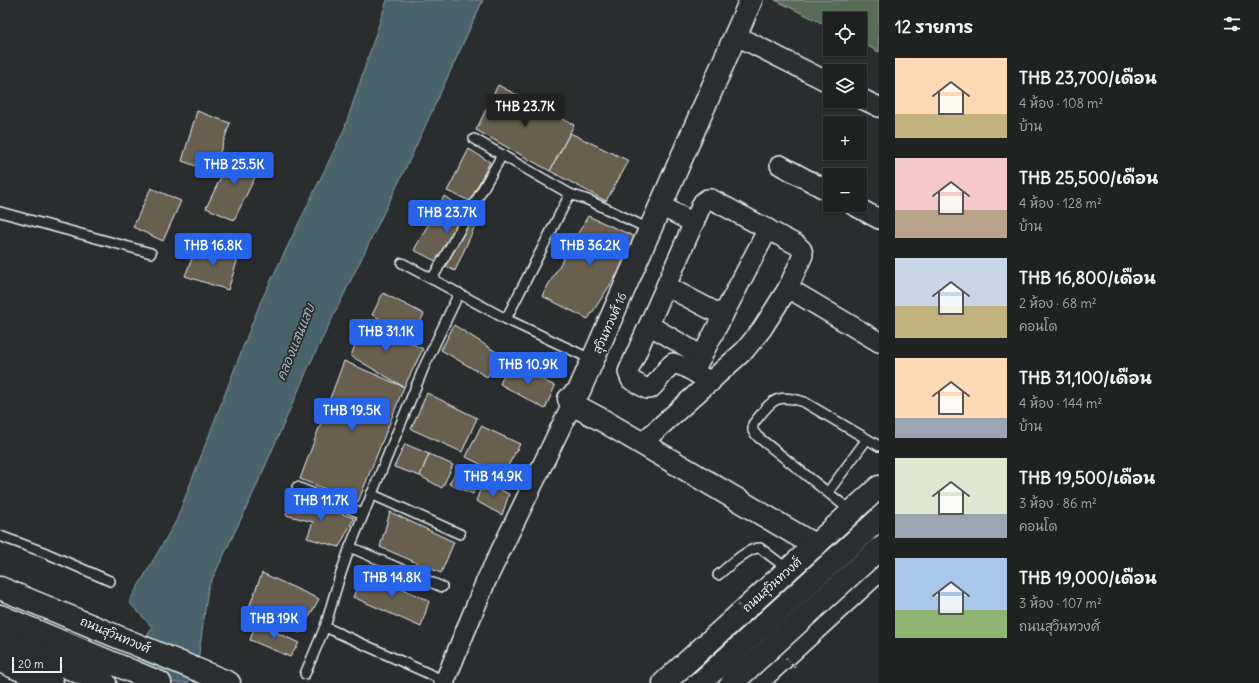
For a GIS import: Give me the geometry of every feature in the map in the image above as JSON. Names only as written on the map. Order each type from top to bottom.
[{"type":"main road","name":"สุวินทวงศ์ 16","points":[[572,404],[569,399],[579,391],[594,360],[750,0]]},
{"type":"main road","points":[[572,404],[642,443],[816,546]]},
{"type":"main road","name":"ถนนสุวินทวงศ์","points":[[664,683],[879,487]]},
{"type":"main road","name":"ถนนสุวินทวงศ์","points":[[700,683],[879,519]]},
{"type":"main road","points":[[732,683],[879,549]]},
{"type":"main road","points":[[756,683],[879,570]]},
{"type":"main road","name":"ถนนสุวินทวงศ์","points":[[0,588],[229,683]]},
{"type":"main road","points":[[0,616],[160,683]]},
{"type":"main road","points":[[0,639],[105,683]]},
{"type":"main road","points":[[0,661],[52,683]]},
{"type":"street","points":[[735,35],[823,79]]},
{"type":"street","points":[[867,101],[879,107]]},
{"type":"street","points":[[780,164],[823,188]]},
{"type":"street","points":[[642,443],[711,382],[755,339],[788,288],[803,255],[802,250],[797,245],[711,199],[707,199],[703,202],[628,372],[631,380],[647,389],[650,389],[673,363],[698,364]]},
{"type":"street","points":[[661,206],[694,223]]},
{"type":"street","points":[[866,212],[879,219]]},
{"type":"street","points":[[698,364],[768,229]]},
{"type":"street","points":[[666,286],[723,316]]},
{"type":"street","points":[[788,288],[879,342]]},
{"type":"street","points":[[649,325],[698,364],[711,382]]},
{"type":"street","points":[[445,682],[486,582],[572,404]]},
{"type":"lane","points":[[474,139],[570,194],[588,200],[650,230]]},
{"type":"lane","points":[[432,279],[502,155]]},
{"type":"lane","points":[[506,319],[570,194]]},
{"type":"lane","points":[[0,212],[151,253]]},
{"type":"lane","points":[[402,263],[506,319],[594,360]]},
{"type":"lane","points":[[305,674],[325,627],[350,547],[371,494],[424,367],[458,293]]},
{"type":"lane","points":[[852,511],[758,437],[753,431],[753,424],[771,402],[781,398],[792,398],[804,402],[879,446]]},
{"type":"lane","points":[[828,492],[867,440]]},
{"type":"lane","points":[[297,487],[363,514]]},
{"type":"lane","points":[[371,494],[460,534]]},
{"type":"lane","points":[[0,536],[46,553],[110,581]]},
{"type":"lane","points":[[350,547],[442,586]]},
{"type":"lane","points":[[718,575],[756,547],[760,548],[788,570]]},
{"type":"lane","points":[[325,627],[445,682]]},
{"type":"green space","points":[[775,0],[879,0],[879,52],[867,46],[867,12],[823,12],[823,24]]},
{"type":"water","name":"คลองแสนแสบ","points":[[387,0],[483,0],[411,157],[309,366],[253,494],[208,588],[199,654],[188,683],[128,683],[144,642],[152,627],[129,602],[176,521],[260,303],[344,130]]},
{"type":"building","points":[[498,85],[574,125],[550,171],[476,130]]},
{"type":"building","points":[[197,111],[230,123],[213,172],[182,161]]},
{"type":"building","points":[[570,133],[629,161],[606,201],[550,171]]},
{"type":"building","points":[[469,149],[490,162],[470,201],[447,191]]},
{"type":"building","points":[[232,154],[262,163],[234,220],[206,208]]},
{"type":"building","points":[[151,188],[181,201],[163,241],[133,227]]},
{"type":"building","points":[[444,196],[478,219],[455,271],[414,250]]},
{"type":"building","points":[[588,216],[640,239],[588,319],[542,296]]},
{"type":"building","points":[[197,246],[239,255],[228,290],[185,276]]},
{"type":"building","points":[[383,293],[424,314],[414,334],[372,315]]},
{"type":"building","points":[[364,320],[423,349],[404,387],[351,356]]},
{"type":"building","points":[[454,325],[501,355],[487,377],[441,350]]},
{"type":"building","points":[[344,361],[404,387],[358,502],[300,479]]},
{"type":"building","points":[[509,363],[555,386],[545,409],[500,384]]},
{"type":"building","points":[[427,393],[477,418],[462,452],[411,429]]},
{"type":"building","points":[[481,426],[520,444],[503,475],[466,457]]},
{"type":"building","points":[[405,444],[429,454],[420,476],[394,467]]},
{"type":"building","points":[[429,454],[453,465],[442,488],[420,476]]},
{"type":"building","points":[[458,468],[477,481],[473,494],[449,484]]},
{"type":"building","points":[[483,482],[509,494],[502,515],[476,501]]},
{"type":"building","points":[[292,497],[354,518],[339,547],[307,538],[313,522],[286,515]]},
{"type":"building","points":[[390,512],[454,542],[441,573],[380,547]]},
{"type":"building","points":[[365,571],[429,601],[421,627],[353,597]]},
{"type":"building","points":[[262,573],[319,599],[300,633],[248,610]]},
{"type":"building","points":[[256,623],[299,643],[290,657],[250,640]]}]
